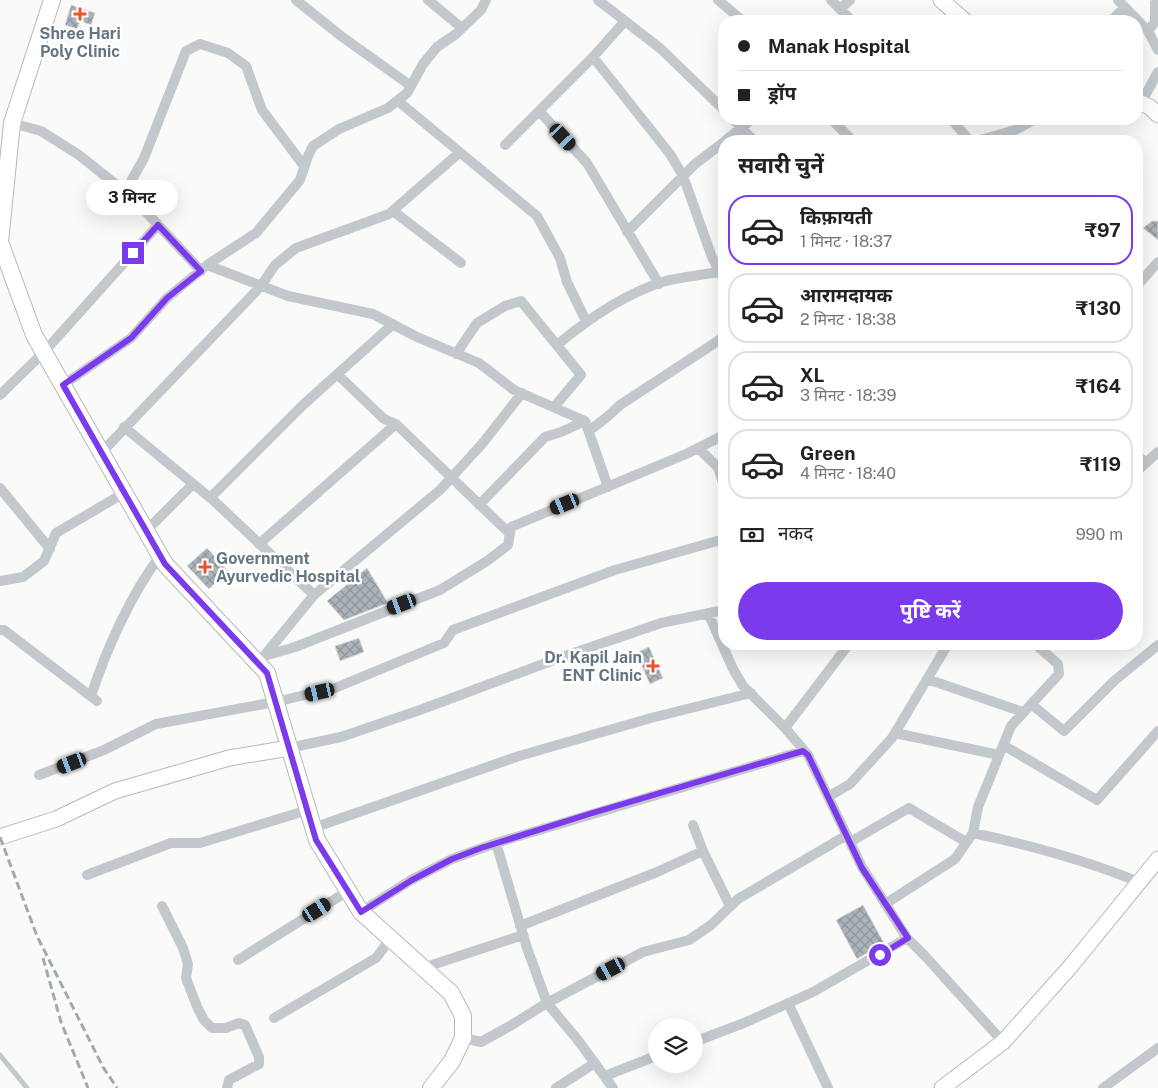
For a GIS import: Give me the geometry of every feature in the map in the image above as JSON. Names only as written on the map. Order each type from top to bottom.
[{"type":"main road","points":[[52,0],[12,123],[0,242],[34,334],[160,556],[165,564],[259,658],[267,673],[316,840],[361,912],[451,993],[463,1016],[463,1038],[452,1061],[431,1088]]},
{"type":"street","points":[[296,0],[341,36],[411,86]]},
{"type":"street","points":[[428,0],[462,28]]},
{"type":"street","points":[[63,385],[131,338],[167,298],[204,268],[256,233],[300,180],[313,146],[339,130],[388,108],[398,101],[407,93],[423,64],[432,53],[481,10],[486,0]]},
{"type":"street","points":[[598,0],[660,49],[718,104]]},
{"type":"street","points":[[718,0],[736,15]]},
{"type":"street","points":[[832,0],[844,15]]},
{"type":"street","points":[[846,15],[850,0]]},
{"type":"street","points":[[941,0],[958,15]]},
{"type":"street","points":[[1148,31],[1155,22],[1155,1]]},
{"type":"street","points":[[1115,15],[1122,4],[1133,15]]},
{"type":"street","points":[[505,145],[625,21]]},
{"type":"street","points":[[1143,26],[1148,31],[1158,50]]},
{"type":"street","points":[[125,192],[144,158],[186,51],[200,44],[228,52],[246,66],[262,110],[304,166]]},
{"type":"street","points":[[592,57],[670,154],[683,176],[712,257],[718,268]]},
{"type":"street","points":[[1143,94],[1158,72]]},
{"type":"street","points":[[398,101],[537,216],[560,258],[567,282],[586,321]]},
{"type":"street","points":[[1143,104],[1150,107],[1158,115]]},
{"type":"street","points":[[539,111],[587,164],[659,284]]},
{"type":"street","points":[[12,123],[41,131],[80,155],[134,199],[158,225],[204,268],[288,296],[373,314],[479,364],[514,390],[554,407],[587,426],[608,487]]},
{"type":"street","points":[[740,125],[749,135]]},
{"type":"street","points":[[734,135],[746,125]]},
{"type":"street","points":[[837,125],[847,135]]},
{"type":"street","points":[[956,125],[965,135]]},
{"type":"street","points":[[997,135],[1015,130],[1024,125]]},
{"type":"street","points":[[627,232],[695,164],[718,147]]},
{"type":"street","points":[[101,453],[261,286],[276,266],[296,248],[389,214],[459,153]]},
{"type":"street","points":[[393,211],[461,263]]},
{"type":"street","points":[[0,395],[44,352],[158,225]]},
{"type":"street","points":[[1143,280],[1158,262]]},
{"type":"street","points":[[557,345],[586,321],[626,298],[659,284],[718,277]]},
{"type":"street","points":[[456,354],[477,323],[505,306],[521,301],[581,375],[554,407]]},
{"type":"street","points":[[210,498],[303,405],[393,324]]},
{"type":"street","points":[[479,505],[545,437],[587,426],[607,418],[620,405],[718,341]]},
{"type":"street","points":[[337,374],[384,420],[396,424],[510,534]]},
{"type":"street","points":[[259,658],[314,595],[440,490],[482,444],[522,393]]},
{"type":"street","points":[[259,544],[396,424]]},
{"type":"street","points":[[124,427],[210,498],[314,595]]},
{"type":"street","points":[[259,658],[295,647],[440,590],[487,561],[508,545],[511,527],[608,487],[718,438]]},
{"type":"street","points":[[698,448],[718,467]]},
{"type":"street","points":[[1143,465],[1158,452]]},
{"type":"street","points":[[146,531],[193,484]]},
{"type":"street","points":[[0,488],[50,549]]},
{"type":"street","points":[[0,581],[23,577],[44,561],[56,533],[124,493]]},
{"type":"street","points":[[39,775],[104,750],[156,724],[276,702],[335,688],[444,644],[453,630],[615,570],[718,541]]},
{"type":"street","points":[[0,630],[4,630],[94,698],[102,662],[145,576],[160,556]]},
{"type":"street","points":[[0,837],[56,819],[115,791],[229,758],[341,737],[420,710],[562,656],[660,623],[718,611]]},
{"type":"street","points":[[708,613],[718,635]]},
{"type":"street","points":[[1031,704],[1064,732],[1114,681],[1158,645]]},
{"type":"street","points":[[725,650],[743,686],[785,728],[808,755],[862,868],[908,938],[1003,1042]]},
{"type":"street","points":[[785,728],[844,650]]},
{"type":"street","points":[[828,797],[850,784],[895,733],[944,650]]},
{"type":"street","points":[[885,904],[955,859],[973,833],[978,808],[1011,726],[1059,674],[1058,664],[1042,650]]},
{"type":"street","points":[[927,679],[1023,712]]},
{"type":"street","points":[[313,828],[520,756],[651,718],[751,693]]},
{"type":"street","points":[[1003,745],[1097,800],[1158,731]]},
{"type":"street","points":[[895,733],[999,755]]},
{"type":"street","points":[[361,912],[412,880],[452,859],[496,843],[803,751]]},
{"type":"street","points":[[463,1038],[481,1042],[547,1003],[643,952],[689,940],[711,925],[738,899],[849,838],[909,808],[966,842]]},
{"type":"street","points":[[88,875],[171,843],[200,843],[308,810]]},
{"type":"street","points":[[692,825],[730,906]]},
{"type":"street","points":[[973,833],[1025,844],[1094,864],[1139,882]]},
{"type":"street","points":[[496,843],[522,930],[547,1003],[613,1088]]},
{"type":"street","points":[[423,968],[522,930],[703,851]]},
{"type":"street","points":[[942,1088],[1003,1042],[1070,967],[1158,859]]},
{"type":"street","points":[[238,960],[348,890]]},
{"type":"street","points":[[162,906],[183,948],[188,964],[186,978],[204,1020],[212,1028],[226,1028],[239,1023],[245,1025],[258,1057],[259,1064],[230,1080],[227,1088]]},
{"type":"street","points":[[274,1018],[376,958],[391,938]]},
{"type":"street","points":[[703,1039],[744,1023],[813,992],[908,938]]},
{"type":"street","points":[[788,1003],[828,1088]]},
{"type":"street","points":[[1103,1088],[1158,1048]]},
{"type":"street","points":[[605,1076],[648,1059]]},
{"type":"street","points":[[556,1088],[595,1063]]},
{"type":"lane","points":[[0,1055],[27,1088]]},
{"type":"building","points":[[71,5],[95,13],[91,25],[80,21],[77,29],[65,25]]},
{"type":"building","points":[[1152,221],[1158,221],[1158,240],[1143,228]]},
{"type":"building","points":[[207,548],[228,571],[209,589],[187,566]]},
{"type":"building","points":[[367,568],[388,603],[344,620],[327,601]]},
{"type":"building","points":[[359,638],[364,652],[340,661],[335,646]]},
{"type":"building","points":[[649,647],[663,678],[650,684],[636,653]]},
{"type":"building","points":[[863,905],[884,943],[857,959],[836,920]]},
{"type":"railway","points":[[0,837],[37,936],[103,1067],[117,1088]]},
{"type":"railway","points":[[43,958],[61,1022],[88,1088]]},
{"type":"place","name":"Shree Hari Poly Clinic","points":[[80,14]]},
{"type":"place","name":"Government Ayurvedic Hospital","points":[[205,567]]},
{"type":"place","name":"Dr. Kapil Jain ENT Clinic","points":[[653,666]]},
{"type":"route","points":[[133,253],[158,225],[201,271],[167,298],[131,338],[63,385],[165,564],[267,673],[316,840],[361,912],[412,880],[452,859],[481,848],[803,751],[808,755],[862,868],[908,938],[880,955]]}]
